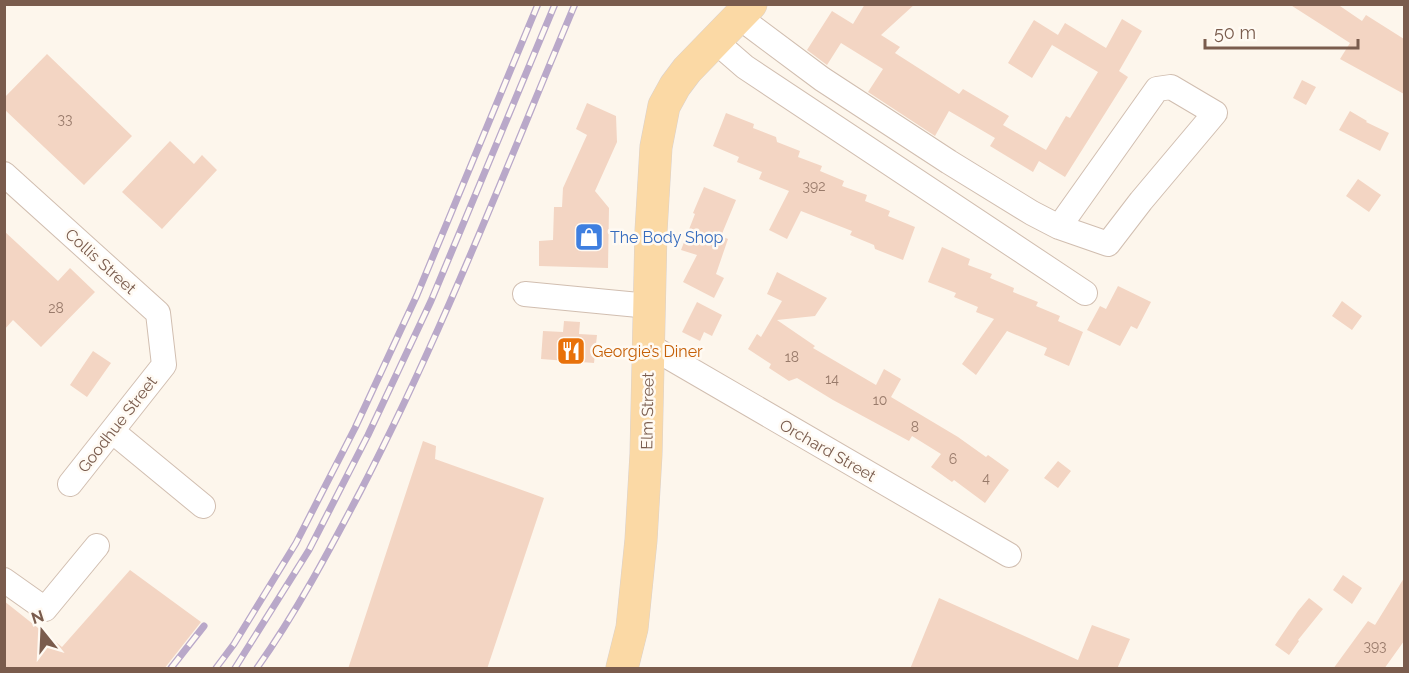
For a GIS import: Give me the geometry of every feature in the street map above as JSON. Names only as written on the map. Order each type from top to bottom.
[{"type":"main road","name":"Elm Street","points":[[622,669],[632,628],[641,540],[656,147],[664,106],[675,86],[687,70],[745,11]]},
{"type":"street","points":[[745,11],[831,85],[949,162],[1059,227],[1108,244],[1215,113],[1171,87],[1157,89],[1059,227]]},
{"type":"street","points":[[715,41],[745,67],[1085,293]]},
{"type":"street","name":"Collis Street","points":[[4,174],[158,313],[164,364]]},
{"type":"street","points":[[525,294],[649,306]]},
{"type":"street","name":"Orchard Street","points":[[648,345],[1009,555]]},
{"type":"street","name":"Goodhue Street","points":[[70,484],[164,364]]},
{"type":"street","points":[[112,431],[203,506]]},
{"type":"street","points":[[4,580],[45,609],[97,546]]},
{"type":"building","points":[[865,4],[915,4],[881,35],[900,47],[895,53],[959,94],[963,89],[1009,116],[1003,125],[1046,150],[1066,116],[1070,118],[1098,72],[1052,45],[1065,23],[1106,48],[1122,19],[1142,31],[1119,71],[1128,77],[1065,177],[1039,161],[1033,172],[990,146],[995,138],[949,111],[935,136],[868,92],[883,69],[841,43],[827,65],[807,50],[832,11],[853,24]]},
{"type":"building","points":[[1289,4],[1337,4],[1362,21],[1366,15],[1404,39],[1404,94],[1340,59],[1350,43]]},
{"type":"building","points":[[1034,20],[1058,35],[1032,78],[1008,63]]},
{"type":"building","points":[[47,54],[132,136],[84,185],[4,109],[4,98]]},
{"type":"building","points":[[1302,80],[1316,87],[1306,105],[1293,98]]},
{"type":"building","points":[[587,103],[616,116],[617,142],[595,191],[609,208],[608,268],[539,266],[539,241],[553,240],[554,207],[562,207],[563,188],[587,135],[576,129]]},
{"type":"building","points":[[1350,111],[1389,133],[1380,151],[1339,130]]},
{"type":"building","points":[[726,113],[754,124],[753,128],[776,137],[777,142],[800,151],[798,157],[822,166],[820,171],[844,181],[842,186],[867,195],[865,201],[890,211],[888,216],[915,227],[903,260],[875,249],[874,245],[850,235],[852,231],[801,211],[787,239],[769,230],[789,191],[759,179],[762,172],[737,162],[739,157],[713,146]]},
{"type":"building","points":[[170,141],[194,164],[202,155],[217,170],[162,229],[122,192]]},
{"type":"building","points":[[1358,179],[1381,195],[1369,212],[1346,196]]},
{"type":"building","points":[[704,187],[736,200],[721,236],[728,239],[716,274],[724,278],[714,298],[683,282],[697,255],[681,250]]},
{"type":"building","points":[[4,231],[58,281],[70,268],[95,292],[41,347],[13,320],[4,330]]},
{"type":"building","points":[[942,247],[970,259],[968,265],[992,274],[990,278],[1014,288],[1013,292],[1038,302],[1036,306],[1060,316],[1058,321],[1083,332],[1069,366],[1044,355],[1047,348],[1007,331],[976,375],[962,364],[994,319],[976,312],[978,307],[954,297],[956,293],[928,282]]},
{"type":"building","points":[[777,272],[827,298],[815,316],[777,320],[815,346],[813,348],[876,385],[884,369],[901,379],[891,397],[1009,470],[985,503],[954,480],[952,482],[931,467],[941,454],[912,436],[909,441],[797,378],[789,381],[769,368],[771,364],[748,349],[757,334],[761,337],[782,301],[767,294]]},
{"type":"building","points":[[1118,286],[1151,302],[1137,329],[1131,326],[1120,346],[1087,330],[1100,306],[1106,309]]},
{"type":"building","points":[[1342,301],[1362,316],[1352,330],[1332,316]]},
{"type":"building","points":[[697,302],[722,315],[712,336],[704,332],[700,341],[682,332]]},
{"type":"building","points":[[564,321],[580,322],[579,334],[597,335],[594,363],[541,359],[543,331],[563,332]]},
{"type":"building","points":[[93,351],[111,363],[87,397],[70,385]]},
{"type":"building","points":[[423,441],[436,446],[435,459],[544,498],[487,669],[348,669]]},
{"type":"building","points":[[1058,461],[1071,471],[1058,488],[1044,478]]},
{"type":"building","points":[[130,570],[201,622],[164,669],[4,669],[4,601],[62,647]]},
{"type":"building","points":[[1343,575],[1362,588],[1352,604],[1333,590]]},
{"type":"building","points":[[1404,578],[1404,641],[1384,669],[1333,669],[1368,621],[1375,625]]},
{"type":"building","points":[[939,598],[1078,660],[1092,625],[1130,639],[1117,669],[910,669]]},
{"type":"building","points":[[1309,598],[1323,609],[1289,655],[1275,645]]},
{"type":"railway","points":[[216,668],[234,644],[296,543],[355,428],[417,295],[538,4]]},
{"type":"railway","points":[[235,668],[309,550],[368,435],[431,301],[555,4]]},
{"type":"railway","points":[[257,668],[312,582],[390,432],[446,311],[575,4]]},
{"type":"railway","points":[[171,668],[204,626]]},
{"type":"place","name":"The Body Shop","points":[[589,237]]},
{"type":"place","name":"Georgie’s Diner","points":[[571,351]]}]
